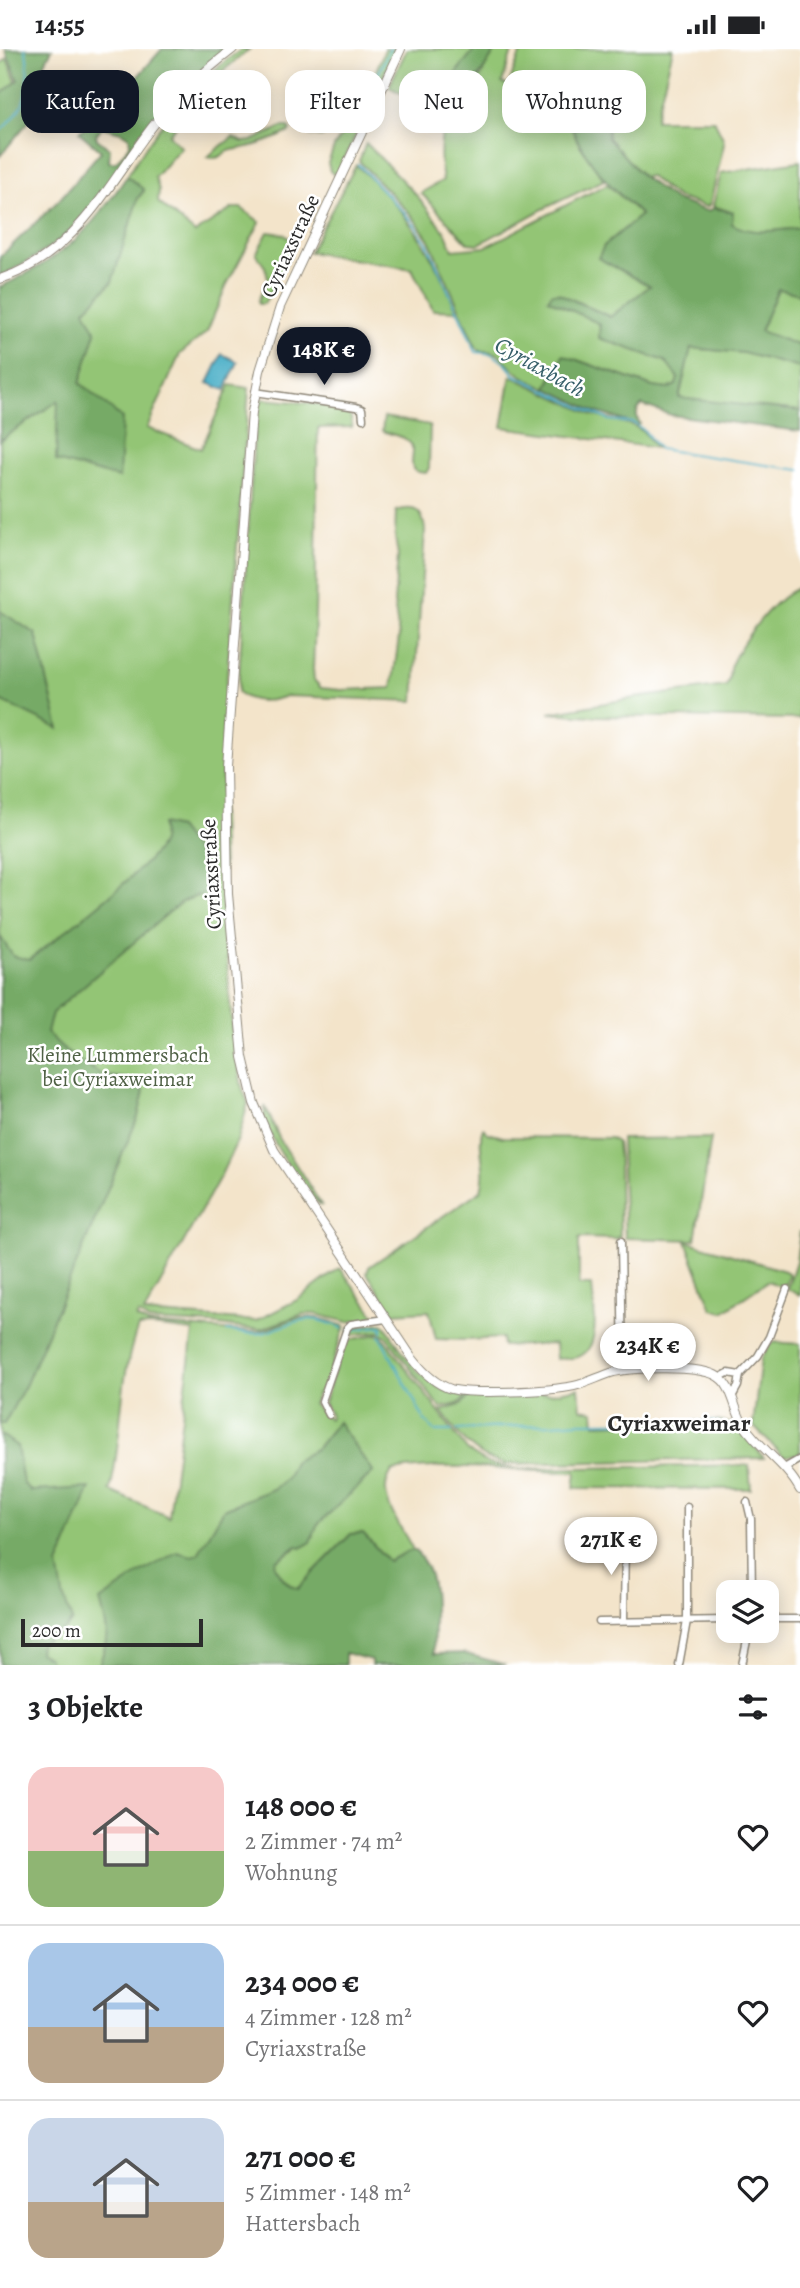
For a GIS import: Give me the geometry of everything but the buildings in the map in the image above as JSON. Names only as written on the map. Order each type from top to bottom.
[{"type":"street","points":[[0,279],[39,262],[69,239],[88,219],[154,125],[200,75],[233,49]]},
{"type":"street","name":"Cyriaxstraße","points":[[401,49],[280,307],[255,392],[249,434],[226,766],[229,904],[243,1057],[254,1103],[274,1150],[419,1367],[438,1383],[451,1389],[471,1391],[551,1389],[580,1385],[623,1370],[698,1371],[719,1378],[728,1373],[740,1375]]},
{"type":"street","points":[[255,392],[356,407],[362,409],[363,419]]},
{"type":"street","points":[[621,1241],[623,1370]]},
{"type":"street","points":[[732,1397],[738,1387],[740,1375],[758,1356],[769,1336],[787,1289]]},
{"type":"street","points":[[329,1415],[321,1401],[347,1328],[352,1324],[386,1319]]},
{"type":"street","points":[[719,1378],[726,1384],[743,1424],[784,1468],[800,1490]]},
{"type":"street","points":[[784,1468],[800,1459]]},
{"type":"street","points":[[747,1502],[751,1519],[751,1580]]},
{"type":"street","points":[[679,1665],[687,1621],[687,1507]]},
{"type":"street","points":[[619,1526],[625,1534],[624,1621]]},
{"type":"street","points":[[779,1619],[800,1619]]},
{"type":"street","points":[[599,1622],[716,1620]]},
{"type":"street","points":[[742,1665],[747,1643]]},
{"type":"green space","points":[[5,49],[52,49],[42,70],[21,70],[21,131],[0,156],[0,95],[18,80]]},
{"type":"green space","points":[[162,49],[229,49],[204,70],[153,70],[153,119],[101,195],[64,236],[44,251],[0,276],[0,257],[59,200],[101,151],[80,133],[98,133],[97,139],[110,149],[109,162],[116,162],[130,145],[129,137],[123,133],[139,133],[139,75]]},
{"type":"green space","name":"Kleine Lummersbach bei Cyriaxweimar","points":[[242,49],[250,49],[224,70],[214,70]]},
{"type":"green space","points":[[385,49],[396,49],[385,73],[385,70],[376,70]]},
{"type":"green space","points":[[407,49],[475,49],[458,70],[399,70],[399,92],[389,87]]},
{"type":"green space","points":[[475,49],[497,49],[483,70],[458,70]]},
{"type":"green space","points":[[497,49],[513,49],[506,70],[502,70],[502,133],[574,133],[604,180],[479,244],[468,243],[421,193],[443,180],[443,133],[488,133],[488,70],[484,70]]},
{"type":"green space","points":[[522,49],[673,49],[655,120],[714,120],[724,144],[710,204],[707,207],[676,197],[649,176],[643,177],[608,138],[608,133],[646,133],[646,70],[514,70]]},
{"type":"green space","points":[[7,59],[16,82],[0,95],[0,64]]},
{"type":"green space","points":[[285,127],[287,133],[262,143],[229,151],[219,157],[207,157],[233,137],[243,142],[252,141]]},
{"type":"green space","name":"Kleine Lummersbach bei Cyriaxweimar","points":[[155,133],[171,133],[169,135],[181,147],[155,177],[159,190],[158,202],[195,233],[233,208],[241,208],[260,222],[226,286],[207,332],[180,354],[147,428],[201,449],[230,385],[249,388],[223,730],[221,815],[232,1030],[242,1087],[248,1103],[238,1139],[221,1175],[144,1313],[256,1321],[297,1300],[340,1268],[376,1317],[348,1322],[315,1314],[303,1314],[261,1329],[149,1321],[138,1314],[136,1318],[148,1324],[250,1332],[307,1317],[345,1326],[322,1394],[318,1393],[313,1404],[329,1419],[331,1416],[324,1403],[344,1341],[377,1334],[382,1336],[468,1451],[489,1464],[517,1469],[749,1465],[751,1489],[574,1488],[576,1472],[462,1467],[393,1471],[387,1480],[387,1500],[413,1550],[388,1561],[363,1533],[351,1534],[297,1589],[282,1576],[275,1566],[276,1561],[314,1537],[317,1525],[373,1472],[338,1422],[317,1448],[294,1462],[286,1479],[273,1489],[224,1509],[336,1665],[0,1665],[0,287],[124,242],[138,198],[144,191],[127,176]],"holes":[[[138,1327],[193,1331],[169,1517],[110,1491],[127,1367]]]},
{"type":"green space","points":[[311,133],[327,133],[321,137],[310,135]]},
{"type":"green space","points":[[343,133],[357,133],[338,173],[334,175],[328,163]]},
{"type":"green space","points":[[574,133],[608,133],[608,138],[643,177],[675,200],[707,211],[714,208],[733,212],[732,224],[740,228],[765,231],[800,228],[800,294],[778,289],[760,331],[800,346],[800,368],[743,353],[691,348],[679,398],[800,411],[800,431],[671,415],[642,405],[637,411],[638,425],[596,412],[547,388],[563,355],[653,387],[668,389],[676,385],[678,378],[665,361],[599,338],[600,324],[548,299],[552,293],[558,293],[610,317],[650,286],[598,258],[604,246],[641,215],[611,186]]},
{"type":"green space","points":[[366,143],[418,197],[446,233],[453,250],[485,247],[607,184],[641,215],[604,246],[650,286],[610,317],[558,293],[600,325],[599,338],[665,361],[678,378],[676,385],[668,389],[653,387],[563,355],[547,388],[527,379],[497,354],[480,351],[429,240],[413,217],[359,161]]},
{"type":"green space","points":[[800,161],[800,228],[765,231],[740,228],[732,224],[732,212],[713,206],[721,173]]},
{"type":"green space","points":[[356,165],[389,197],[416,232],[438,269],[457,311],[433,310],[412,269],[309,252]]},
{"type":"green space","points":[[127,176],[144,190],[138,198],[112,282],[85,310],[96,332],[80,383],[122,418],[119,478],[56,461],[58,401],[0,440],[0,287],[41,265],[73,242],[100,214]]},
{"type":"green space","points":[[268,232],[284,234],[291,240],[292,252],[264,304],[259,304],[268,278],[265,267],[256,254]]},
{"type":"green space","points":[[778,288],[800,294],[800,346],[760,332]]},
{"type":"green space","points":[[690,348],[743,353],[800,368],[800,411],[679,399]]},
{"type":"green space","points":[[511,376],[593,415],[632,425],[643,431],[656,448],[502,427]]},
{"type":"green space","points":[[260,400],[339,406],[348,412],[351,420],[352,427],[318,428],[313,669],[314,680],[321,688],[392,688],[399,637],[394,602],[398,556],[395,537],[396,511],[413,509],[422,518],[425,530],[414,701],[286,696],[261,701],[248,699],[238,692],[254,439]]},
{"type":"green space","points":[[384,417],[430,425],[429,468],[426,473],[413,469],[411,444],[404,438],[382,431]]},
{"type":"green space","points":[[800,587],[800,719],[549,713],[726,686],[731,665],[751,632],[769,610]]},
{"type":"green space","points":[[0,611],[36,634],[59,729],[3,702],[0,703]]},
{"type":"green space","points":[[162,824],[178,828],[195,850],[210,873],[213,890],[181,902],[52,1013],[47,1033],[68,1053],[102,1075],[132,1080],[144,1091],[138,1117],[26,1384],[4,1424],[0,1424],[0,936],[13,956],[29,960],[102,902],[156,852],[162,841]]},
{"type":"green space","points":[[265,1106],[279,1138],[322,1206],[307,1191],[280,1151],[264,1117]]},
{"type":"green space","points":[[483,1128],[488,1133],[503,1137],[610,1138],[617,1142],[620,1239],[579,1238],[579,1285],[592,1285],[595,1325],[591,1344],[586,1352],[578,1357],[556,1359],[555,1344],[503,1346],[502,1338],[436,1339],[429,1311],[393,1313],[367,1273],[369,1267],[481,1190]]},
{"type":"green space","points":[[711,1138],[695,1240],[625,1238],[621,1139]]},
{"type":"green space","points":[[800,1231],[800,1295],[787,1289],[796,1261]]},
{"type":"green space","points":[[686,1241],[785,1271],[789,1274],[784,1288],[768,1281],[723,1312],[712,1309]]},
{"type":"green space","points":[[381,1323],[428,1380],[440,1388],[468,1396],[458,1404],[440,1408],[386,1336],[379,1332],[348,1335],[350,1327]]},
{"type":"green space","points":[[772,1342],[800,1344],[800,1453],[784,1457],[753,1426],[761,1358]]},
{"type":"green space","points":[[579,1388],[581,1409],[594,1411],[595,1424],[716,1421],[736,1424],[764,1458],[505,1464],[484,1457],[476,1451],[441,1411],[460,1405],[472,1395],[553,1393]]},
{"type":"green space","points":[[338,1422],[373,1472],[317,1525],[311,1542],[301,1548],[297,1546],[276,1561],[275,1566],[290,1585],[297,1589],[351,1534],[363,1533],[388,1561],[415,1551],[429,1573],[432,1585],[434,1654],[463,1653],[506,1665],[371,1665],[371,1660],[345,1653],[345,1665],[99,1665],[107,1633],[100,1601],[177,1552],[192,1556],[198,1554],[224,1509],[273,1489],[286,1479],[294,1462],[317,1448]]},
{"type":"green space","points":[[0,1436],[17,1446],[23,1483],[31,1491],[90,1488],[58,1565],[63,1595],[72,1621],[66,1628],[40,1644],[39,1652],[49,1658],[51,1665],[0,1665]]},
{"type":"water","points":[[222,354],[238,362],[225,390],[208,383]]},
{"type":"waterway","points":[[0,131],[17,113],[24,100],[28,74],[25,49]]},
{"type":"waterway","points":[[380,70],[390,49]]},
{"type":"waterway","name":"Cyriaxbach","points":[[358,164],[412,221],[427,243],[476,352],[492,354],[505,363],[515,375],[578,406],[609,420],[633,423],[644,430],[659,449],[800,470]]},
{"type":"waterway","points":[[227,1331],[262,1333],[311,1319],[342,1328]]},
{"type":"waterway","points":[[349,1330],[380,1326],[382,1332]]},
{"type":"waterway","points":[[380,1336],[423,1417]]},
{"type":"waterway","points":[[424,1420],[435,1431],[452,1431]]},
{"type":"waterway","points":[[457,1430],[581,1422],[712,1421],[733,1429],[739,1428]]},
{"type":"district","name":"Cyriaxweimar","points":[[679,1423]]}]
